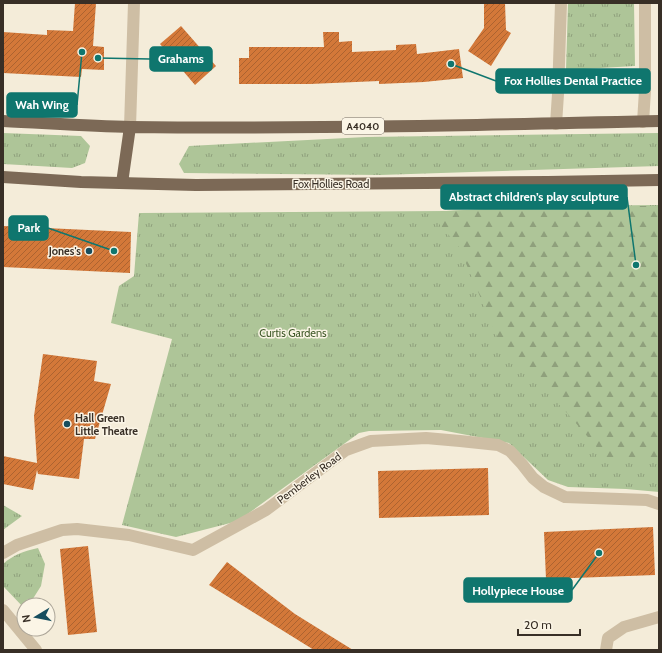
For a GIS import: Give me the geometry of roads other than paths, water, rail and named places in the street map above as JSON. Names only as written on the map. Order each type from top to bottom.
[{"type":"main road","name":"A4040","points":[[3,121],[130,127],[556,124],[659,121]]},
{"type":"main road","points":[[122,183],[130,127]]},
{"type":"main road","name":"Fox Hollies Road","points":[[3,177],[122,183],[204,185],[659,180]]},
{"type":"street","points":[[130,127],[134,3]]},
{"type":"street","points":[[556,124],[560,3]]},
{"type":"street","points":[[643,122],[645,91],[644,3]]},
{"type":"street","name":"Pemberley Road","points":[[3,553],[16,545],[62,530],[77,529],[129,535],[193,550],[266,510],[346,450],[371,441],[426,438],[460,440],[498,445],[510,452],[533,478],[544,487],[565,497],[647,500],[659,504]]},
{"type":"street","points":[[3,610],[36,650]]},
{"type":"street","points":[[606,650],[608,638],[624,627],[659,617]]},
{"type":"place","name":"Wah Wing","points":[[82,52]]},
{"type":"place","name":"Grahams","points":[[98,58]]},
{"type":"place","name":"Fox Hollies Dental Practice","points":[[451,64]]},
{"type":"place","name":"Jones's","points":[[89,251]]},
{"type":"place","name":"Park","points":[[114,251]]},
{"type":"place","name":"Abstract children’s play sculpture","points":[[636,265]]},
{"type":"place","name":"Hall Green Little Theatre","points":[[67,424]]},
{"type":"place","name":"Hollypiece House","points":[[599,553]]},
{"type":"park label","name":"Curtis Gardens","points":[[293,333]]}]
